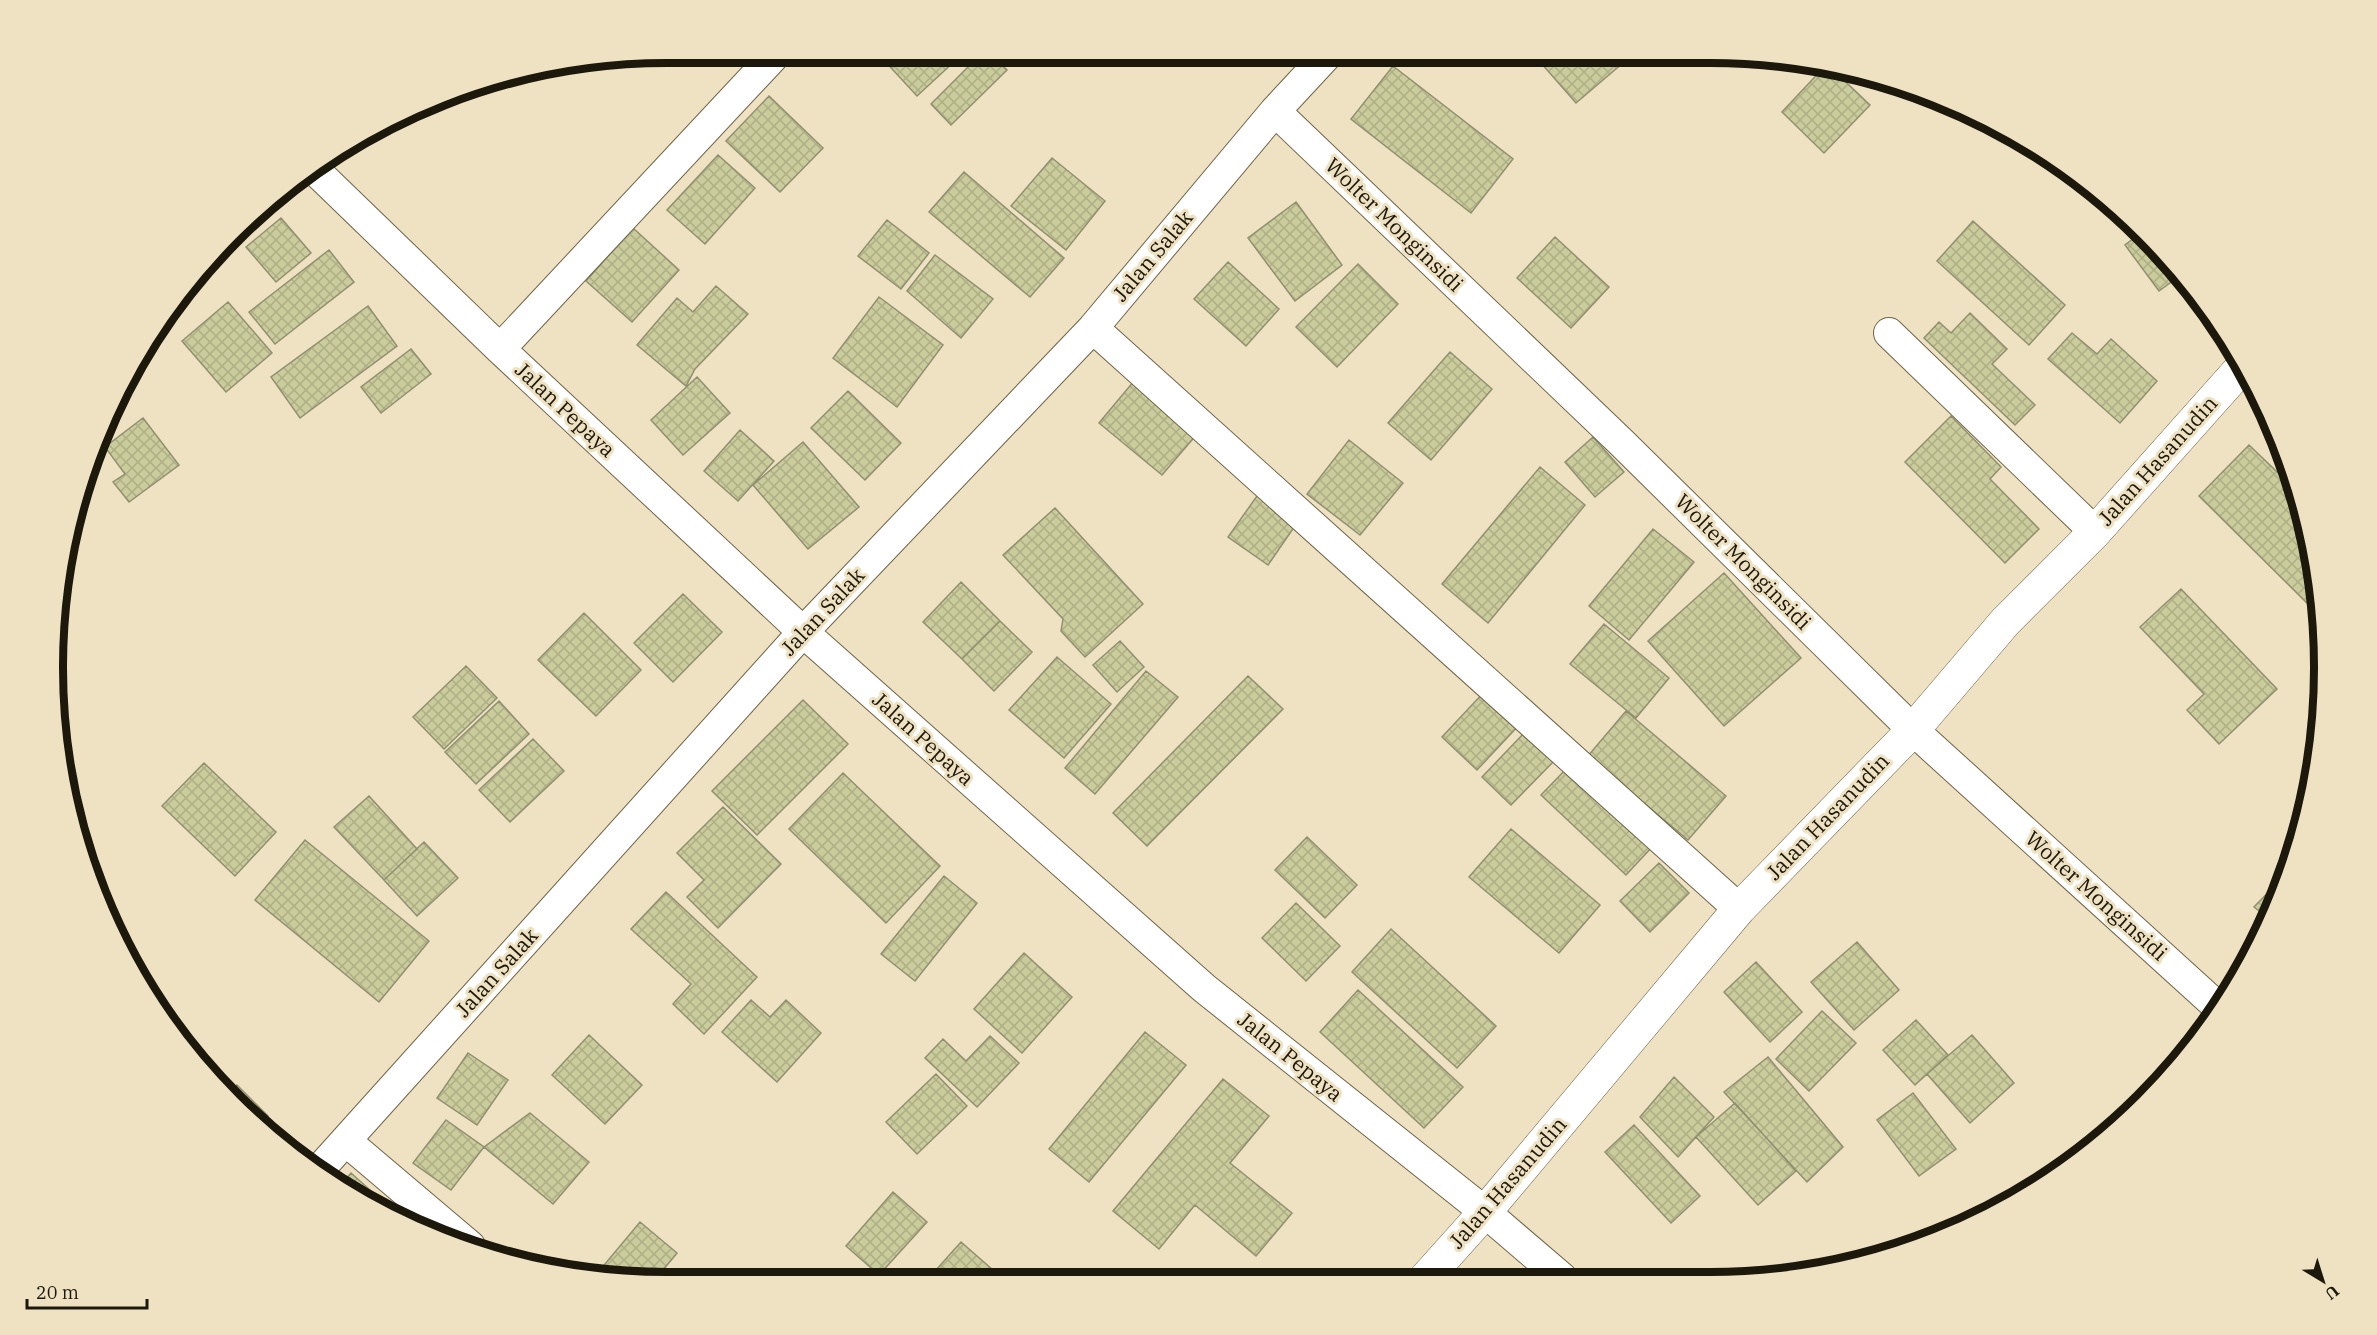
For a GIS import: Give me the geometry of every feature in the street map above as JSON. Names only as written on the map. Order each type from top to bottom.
[{"type":"main road","name":"Jalan Hasanudin","points":[[1430,1272],[1485,1212],[1739,909],[1913,730],[2005,622],[2095,532],[2237,373]]},
{"type":"street","points":[[500,350],[767,63]]},
{"type":"street","name":"Jalan Salak","points":[[324,1164],[803,632],[1093,328],[1275,111],[1320,63]]},
{"type":"street","name":"Wolter Monginsidi","points":[[1275,111],[1621,442],[1913,730],[2213,1002]]},
{"type":"street","name":"Jalan Pepaya","points":[[320,174],[500,350],[803,632],[1204,988],[1485,1212],[1555,1272]]},
{"type":"street","points":[[1093,328],[1739,909]]},
{"type":"street","points":[[1889,333],[2095,532]]},
{"type":"street","points":[[346,1141],[455,1233]]},
{"type":"building","points":[[887,63],[953,63],[917,96]]},
{"type":"building","points":[[972,63],[1000,63],[1007,70],[951,125],[931,104]]},
{"type":"building","points":[[1541,63],[1623,63],[1576,103]]},
{"type":"building","points":[[1393,66],[1513,159],[1471,213],[1351,119]]},
{"type":"building","points":[[1818,73],[1842,78],[1870,105],[1824,153],[1782,112]]},
{"type":"building","points":[[769,96],[823,148],[780,192],[726,141]]},
{"type":"building","points":[[718,155],[755,188],[705,244],[667,210]]},
{"type":"building","points":[[1052,158],[1105,201],[1066,250],[1011,206]]},
{"type":"building","points":[[964,172],[1064,258],[1030,297],[929,212]]},
{"type":"building","points":[[1296,202],[1342,265],[1295,301],[1248,238]]},
{"type":"building","points":[[281,218],[311,253],[276,282],[246,247]]},
{"type":"building","points":[[887,220],[929,253],[901,289],[858,256]]},
{"type":"building","points":[[1973,221],[2065,305],[2029,345],[1937,261]]},
{"type":"building","points":[[633,228],[679,270],[632,322],[586,281]]},
{"type":"building","points":[[1555,237],[1609,287],[1571,328],[1517,278]]},
{"type":"building","points":[[2135,238],[2173,281],[2159,291],[2125,245]]},
{"type":"building","points":[[329,250],[354,282],[275,344],[249,312]]},
{"type":"building","points":[[935,255],[993,299],[961,338],[907,291]]},
{"type":"building","points":[[1228,262],[1279,309],[1246,346],[1194,299]]},
{"type":"building","points":[[1358,264],[1398,304],[1337,367],[1296,327]]},
{"type":"building","points":[[716,286],[748,314],[695,369],[686,386],[637,345],[677,298],[693,312]]},
{"type":"building","points":[[879,297],[943,345],[897,407],[833,358]]},
{"type":"building","points":[[228,302],[272,353],[226,392],[182,341]]},
{"type":"building","points":[[368,306],[397,346],[300,418],[271,377]]},
{"type":"building","points":[[1970,313],[2007,349],[1992,364],[2035,405],[2015,425],[1924,338],[1939,322],[1951,333]]},
{"type":"building","points":[[2072,333],[2097,354],[2111,339],[2157,381],[2120,423],[2048,359]]},
{"type":"building","points":[[411,349],[431,374],[381,413],[361,387]]},
{"type":"building","points":[[1450,352],[1492,389],[1431,460],[1388,423]]},
{"type":"building","points":[[697,377],[730,413],[683,455],[651,420]]},
{"type":"building","points":[[1134,381],[1197,434],[1162,475],[1099,423]]},
{"type":"building","points":[[848,391],[901,443],[865,480],[811,428]]},
{"type":"building","points":[[1951,416],[2001,467],[1990,479],[2039,529],[2005,563],[1905,462]]},
{"type":"building","points":[[143,418],[179,465],[129,502],[113,482],[125,474],[105,447]]},
{"type":"building","points":[[740,430],[774,461],[738,501],[704,471]]},
{"type":"building","points":[[1593,437],[1624,472],[1595,497],[1565,462]]},
{"type":"building","points":[[1349,440],[1403,483],[1360,535],[1307,494]]},
{"type":"building","points":[[803,442],[859,507],[808,549],[753,485]]},
{"type":"building","points":[[2249,445],[2283,478],[2302,550],[2311,607],[2199,496]]},
{"type":"building","points":[[1540,467],[1585,505],[1488,623],[1442,584]]},
{"type":"building","points":[[1257,496],[1297,523],[1268,565],[1228,537]]},
{"type":"building","points":[[1055,508],[1143,604],[1085,657],[1061,631],[1063,619],[1003,555]]},
{"type":"building","points":[[1653,529],[1694,562],[1629,640],[1589,606]]},
{"type":"building","points":[[1724,573],[1801,658],[1724,726],[1648,641]]},
{"type":"building","points":[[961,582],[1000,621],[962,659],[923,622]]},
{"type":"building","points":[[2181,589],[2277,689],[2219,744],[2187,710],[2204,694],[2140,627]]},
{"type":"building","points":[[683,594],[722,632],[673,682],[634,643]]},
{"type":"building","points":[[584,613],[641,670],[596,716],[538,660]]},
{"type":"building","points":[[1000,621],[1032,652],[994,691],[962,659]]},
{"type":"building","points":[[1604,624],[1669,678],[1636,718],[1570,664]]},
{"type":"building","points":[[1120,641],[1144,667],[1117,692],[1093,665]]},
{"type":"building","points":[[1057,657],[1111,704],[1064,758],[1009,710]]},
{"type":"building","points":[[466,666],[497,698],[444,749],[413,717]]},
{"type":"building","points":[[1146,671],[1178,697],[1095,794],[1065,768]]},
{"type":"building","points":[[1248,676],[1283,709],[1147,846],[1113,813]]},
{"type":"building","points":[[1485,691],[1520,724],[1477,770],[1442,737]]},
{"type":"building","points":[[803,700],[848,744],[757,835],[712,791]]},
{"type":"building","points":[[499,701],[529,734],[476,784],[445,752]]},
{"type":"building","points":[[1626,711],[1726,796],[1688,840],[1588,756]]},
{"type":"building","points":[[1525,732],[1554,761],[1511,805],[1482,777]]},
{"type":"building","points":[[533,739],[564,771],[510,822],[479,790]]},
{"type":"building","points":[[204,763],[276,832],[235,876],[162,806]]},
{"type":"building","points":[[1569,766],[1653,846],[1626,875],[1541,795]]},
{"type":"building","points":[[843,773],[940,866],[886,923],[789,829]]},
{"type":"building","points":[[369,796],[417,849],[384,880],[334,827]]},
{"type":"building","points":[[723,807],[781,864],[718,928],[687,897],[704,880],[677,853]]},
{"type":"building","points":[[1511,829],[1600,905],[1559,953],[1469,877]]},
{"type":"building","points":[[1307,837],[1357,885],[1325,918],[1275,870]]},
{"type":"building","points":[[305,840],[429,941],[379,1002],[255,900]]},
{"type":"building","points":[[424,842],[458,878],[417,916],[384,880]]},
{"type":"building","points":[[1659,863],[1689,893],[1650,932],[1620,901]]},
{"type":"building","points":[[944,876],[977,903],[915,981],[881,954]]},
{"type":"building","points":[[2272,889],[2262,913],[2254,907]]},
{"type":"building","points":[[666,892],[757,977],[704,1034],[673,1004],[691,984],[631,929]]},
{"type":"building","points":[[1296,903],[1340,946],[1306,981],[1262,938]]},
{"type":"building","points":[[1391,929],[1496,1026],[1457,1068],[1352,972]]},
{"type":"building","points":[[1857,942],[1899,990],[1854,1030],[1811,982]]},
{"type":"building","points":[[1024,953],[1072,997],[1022,1053],[974,1009]]},
{"type":"building","points":[[1756,962],[1802,1012],[1770,1042],[1724,992]]},
{"type":"building","points":[[1358,990],[1463,1087],[1424,1128],[1320,1032]]},
{"type":"building","points":[[751,1000],[770,1017],[786,1000],[821,1033],[777,1082],[722,1032]]},
{"type":"building","points":[[1822,1011],[1856,1043],[1809,1091],[1776,1059]]},
{"type":"building","points":[[1916,1020],[1948,1055],[1915,1085],[1883,1050]]},
{"type":"building","points":[[1145,1032],[1186,1065],[1089,1182],[1049,1149]]},
{"type":"building","points":[[589,1035],[642,1085],[605,1124],[552,1075]]},
{"type":"building","points":[[1972,1035],[2014,1083],[1970,1123],[1927,1074]]},
{"type":"building","points":[[990,1036],[1019,1063],[977,1107],[925,1058],[943,1039],[966,1061]]},
{"type":"building","points":[[468,1053],[508,1080],[477,1125],[437,1098]]},
{"type":"building","points":[[1768,1057],[1843,1147],[1807,1182],[1724,1092]]},
{"type":"building","points":[[936,1074],[967,1106],[917,1154],[886,1122]]},
{"type":"building","points":[[1674,1077],[1714,1117],[1678,1157],[1640,1117]]},
{"type":"building","points":[[1223,1079],[1269,1116],[1230,1163],[1292,1213],[1256,1256],[1195,1205],[1159,1249],[1113,1211]]},
{"type":"building","points":[[237,1085],[268,1116],[265,1119],[234,1088]]},
{"type":"building","points":[[1913,1093],[1956,1149],[1919,1176],[1877,1120]]},
{"type":"building","points":[[1735,1103],[1796,1171],[1758,1205],[1696,1137]]},
{"type":"building","points":[[530,1113],[589,1162],[553,1204],[484,1147]]},
{"type":"building","points":[[446,1120],[484,1147],[451,1190],[413,1163]]},
{"type":"building","points":[[1634,1125],[1700,1196],[1671,1223],[1605,1152]]},
{"type":"building","points":[[351,1173],[380,1199],[365,1191],[346,1179]]},
{"type":"building","points":[[893,1192],[927,1222],[882,1272],[876,1272],[846,1246]]},
{"type":"building","points":[[640,1222],[677,1253],[662,1272],[601,1268]]},
{"type":"building","points":[[961,1242],[995,1272],[934,1272]]}]
